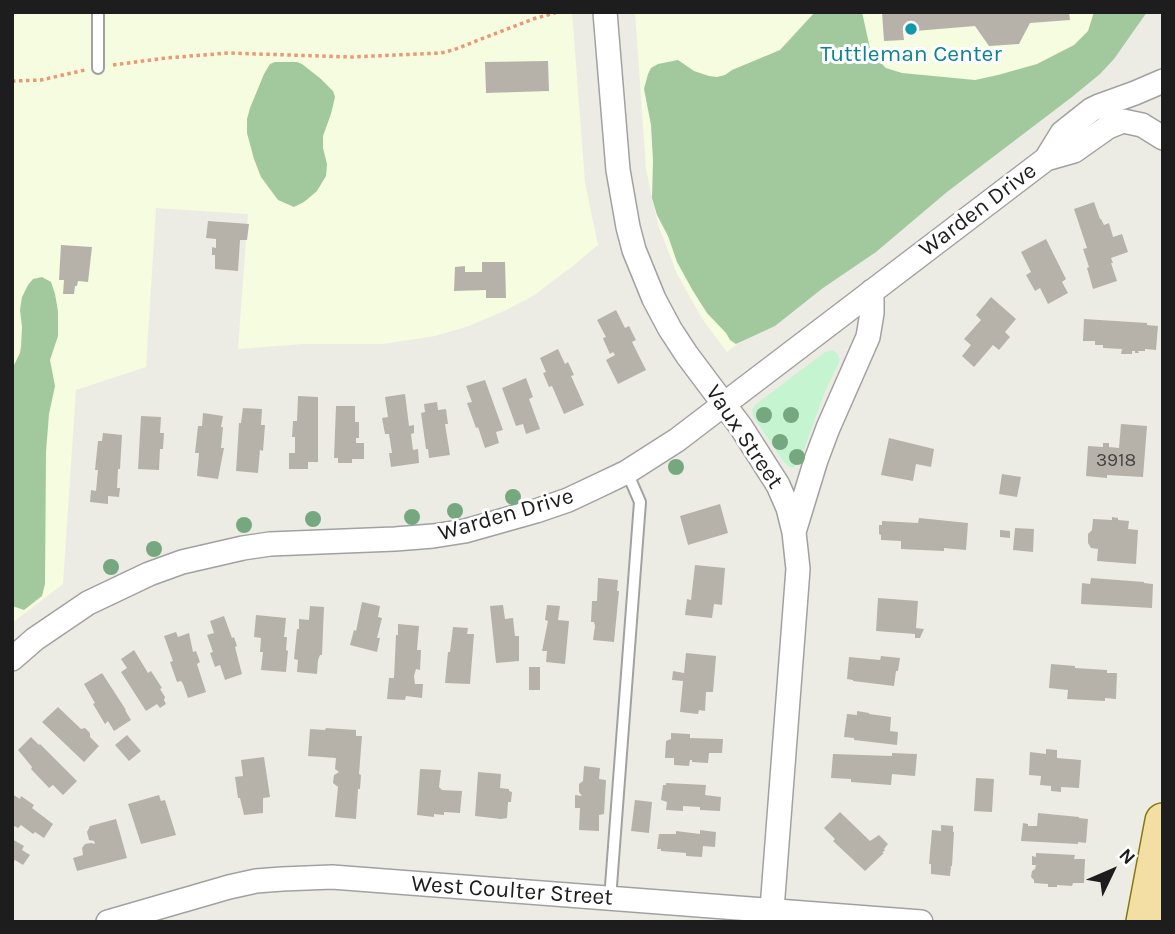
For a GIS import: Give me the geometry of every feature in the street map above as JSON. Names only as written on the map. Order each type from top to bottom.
[{"type":"main road","points":[[1144,922],[1163,821]]},
{"type":"street","name":"Vaux Street","points":[[606,12],[618,170],[634,250],[670,330],[757,450],[778,485],[794,532],[798,569],[771,916]]},
{"type":"street","name":"Warden Drive","points":[[12,659],[35,639],[88,604],[149,574],[182,562],[270,544],[395,539],[465,531],[536,511],[626,472],[677,440],[1046,159],[1062,133],[1091,110],[1163,81]]},
{"type":"street","name":"Warden Drive","points":[[1046,159],[1074,151],[1108,127],[1123,121],[1142,125],[1163,138]]},
{"type":"street","points":[[794,532],[828,428],[868,337],[873,313],[872,291]]},
{"type":"street","name":"West Coulter Street","points":[[108,922],[229,887],[256,881],[306,877],[610,898],[771,916],[921,922]]},
{"type":"lane","points":[[98,12],[98,68]]},
{"type":"lane","points":[[610,898],[640,502],[626,472]]},
{"type":"path","points":[[12,81],[41,80],[166,58],[228,53],[351,57],[440,53],[558,12]]},
{"type":"shaded area","points":[[12,12],[572,12],[585,183],[598,245],[533,296],[469,326],[435,336],[383,344],[302,344],[238,349],[248,214],[156,208],[146,367],[76,390],[63,584],[12,623]]},
{"type":"shaded area","points":[[635,12],[1137,12],[1026,125],[727,352],[703,320],[677,274],[659,227],[646,169]]},
{"type":"shaded area","points":[[832,350],[840,360],[825,392],[799,463],[793,468],[783,461],[753,416],[752,410],[825,352]]},
{"type":"green space","points":[[815,12],[862,12],[871,53],[886,68],[902,73],[975,80],[1037,64],[1074,45],[1088,31],[1094,12],[1147,12],[1114,59],[1072,97],[947,192],[876,252],[823,288],[775,326],[736,344],[707,313],[693,291],[657,215],[652,198],[651,125],[644,89],[651,68],[678,60],[694,71],[709,76],[725,75],[780,50]]},
{"type":"green space","points":[[270,64],[302,64],[333,91],[335,97],[323,136],[326,176],[317,191],[294,207],[278,200],[261,177],[247,133],[250,108],[264,74]]},
{"type":"green space","points":[[42,277],[51,282],[58,311],[58,336],[50,360],[55,386],[49,414],[46,452],[45,584],[42,596],[24,610],[12,606],[12,369],[21,346],[22,297],[33,279]]},
{"type":"building","name":"Tuttleman Center","points":[[882,12],[1069,12],[1070,20],[1030,23],[1019,44],[989,46],[975,26],[903,32],[904,40],[884,41]]},
{"type":"building","points":[[548,61],[549,91],[486,93],[485,62]]},
{"type":"building","points":[[1094,202],[1104,225],[1109,223],[1113,237],[1122,234],[1128,252],[1111,258],[1117,281],[1093,289],[1083,249],[1087,248],[1074,209]]},
{"type":"building","points":[[208,221],[249,224],[247,240],[240,240],[238,271],[215,269],[212,247],[216,248],[216,239],[206,238]]},
{"type":"building","points":[[1046,239],[1066,279],[1062,282],[1068,293],[1048,304],[1040,288],[1035,291],[1026,275],[1031,272],[1021,252]]},
{"type":"building","points":[[61,245],[92,247],[88,282],[78,281],[74,294],[63,294],[64,280],[59,280]]},
{"type":"building","points":[[482,262],[505,262],[506,298],[486,298],[486,290],[454,291],[455,267],[465,266],[465,272],[482,272]]},
{"type":"building","points":[[991,297],[1016,319],[1005,332],[1010,337],[999,350],[993,345],[974,367],[962,356],[971,345],[964,339],[981,320],[976,315]]},
{"type":"building","points":[[616,310],[625,328],[629,326],[636,340],[632,342],[646,370],[618,384],[606,360],[615,355],[613,352],[610,354],[603,338],[606,337],[597,320]]},
{"type":"building","points":[[1084,319],[1158,326],[1156,350],[1145,349],[1138,351],[1139,353],[1132,351],[1132,354],[1121,354],[1122,349],[1103,348],[1103,345],[1095,345],[1095,341],[1083,341]]},
{"type":"building","points":[[558,349],[565,364],[568,362],[584,405],[564,414],[543,373],[546,372],[540,358]]},
{"type":"building","points":[[526,378],[533,397],[529,399],[540,429],[526,434],[523,424],[516,426],[502,388]]},
{"type":"building","points":[[485,380],[503,430],[496,432],[499,443],[485,448],[467,403],[472,402],[466,386]]},
{"type":"building","points":[[405,394],[409,426],[414,425],[414,433],[411,434],[413,450],[418,449],[419,463],[391,467],[389,434],[385,434],[382,418],[388,417],[385,397]]},
{"type":"building","points":[[298,396],[318,397],[318,462],[308,462],[308,469],[289,469],[289,453],[295,453],[295,437],[292,437],[293,421],[297,421]]},
{"type":"building","points":[[437,402],[438,410],[446,409],[448,424],[445,424],[450,455],[429,458],[421,413],[425,412],[424,404]]},
{"type":"building","points":[[336,406],[355,406],[355,422],[359,422],[359,438],[356,438],[356,443],[364,443],[364,459],[352,459],[352,463],[338,463],[338,458],[334,458]]},
{"type":"building","points":[[243,408],[262,409],[261,425],[265,425],[258,473],[236,471],[239,423]]},
{"type":"building","points":[[203,413],[223,416],[221,448],[224,448],[218,479],[197,476],[199,453],[195,453],[198,426],[202,426]]},
{"type":"building","points":[[141,416],[161,417],[160,433],[164,433],[159,470],[138,469]]},
{"type":"building","points":[[1121,424],[1147,426],[1143,477],[1086,476],[1088,446],[1103,447],[1103,443],[1109,443],[1109,447],[1119,448]]},
{"type":"building","points":[[103,433],[122,435],[117,488],[120,488],[119,497],[108,496],[108,504],[90,502],[91,490],[96,491],[98,441],[102,441]]},
{"type":"building","points":[[889,438],[934,449],[931,467],[916,464],[913,481],[881,475]]},
{"type":"building","points":[[1002,474],[1021,477],[1017,497],[999,494]]},
{"type":"building","points":[[720,504],[728,533],[688,545],[680,516]]},
{"type":"building","points":[[1112,517],[1129,521],[1128,529],[1138,530],[1136,564],[1097,561],[1098,549],[1091,548],[1088,543],[1093,519],[1112,520]]},
{"type":"building","points":[[919,518],[968,523],[966,550],[901,549],[901,541],[881,540],[879,525],[882,525],[882,521],[918,523]]},
{"type":"building","points":[[1015,528],[1034,529],[1033,552],[1013,550]]},
{"type":"building","points":[[1000,530],[1010,531],[1010,538],[1000,537]]},
{"type":"building","points":[[695,565],[725,568],[722,605],[714,604],[712,618],[685,615],[687,599],[691,600]]},
{"type":"building","points":[[598,578],[618,580],[614,642],[593,640],[595,626],[594,622],[591,622],[592,601],[597,601]]},
{"type":"building","points":[[1091,578],[1153,584],[1152,608],[1081,604],[1082,583],[1090,584]]},
{"type":"building","points":[[878,598],[918,601],[916,628],[924,629],[920,638],[915,638],[915,634],[876,631]]},
{"type":"building","points":[[362,602],[380,606],[378,617],[382,618],[377,652],[350,645]]},
{"type":"building","points":[[503,605],[505,619],[513,618],[515,636],[519,636],[519,661],[496,663],[490,606]]},
{"type":"building","points":[[547,605],[560,606],[558,620],[569,621],[565,664],[546,662],[547,651],[542,651],[548,621],[545,620]]},
{"type":"building","points":[[310,606],[324,607],[322,655],[318,660],[317,674],[297,672],[298,660],[294,659],[299,619],[309,620]]},
{"type":"building","points":[[256,615],[286,618],[286,672],[261,670],[261,638],[254,637]]},
{"type":"building","points":[[224,616],[237,646],[235,647],[242,674],[225,680],[220,665],[215,667],[207,635],[214,633],[210,621]]},
{"type":"building","points":[[398,624],[419,626],[417,650],[421,650],[420,670],[416,669],[414,676],[415,684],[423,684],[422,698],[406,696],[405,700],[387,699],[389,678],[394,678]]},
{"type":"building","points":[[453,627],[468,628],[467,634],[474,634],[470,684],[445,683]]},
{"type":"building","points":[[176,632],[178,637],[189,633],[193,652],[196,651],[200,662],[197,664],[206,692],[188,698],[181,681],[177,682],[164,636]]},
{"type":"building","points":[[134,650],[148,673],[151,671],[162,688],[160,689],[166,704],[160,708],[157,704],[146,711],[121,672],[127,668],[121,659]]},
{"type":"building","points":[[686,653],[716,656],[713,692],[706,692],[705,711],[699,710],[698,714],[680,712],[683,681],[672,680],[673,671],[684,673]]},
{"type":"building","points":[[881,656],[900,658],[894,686],[847,679],[849,657],[880,660]]},
{"type":"building","points":[[1051,664],[1117,673],[1116,699],[1067,699],[1068,690],[1049,688]]},
{"type":"building","points":[[529,667],[540,667],[540,690],[529,690]]},
{"type":"building","points":[[102,673],[131,720],[114,731],[108,721],[105,724],[84,684]]},
{"type":"building","points":[[58,707],[81,729],[85,728],[99,746],[84,762],[42,722]]},
{"type":"building","points":[[857,711],[891,717],[890,731],[898,732],[897,745],[844,737],[847,714],[857,715]]},
{"type":"building","points":[[310,729],[356,730],[356,736],[362,736],[356,819],[335,817],[338,787],[333,783],[334,775],[339,772],[335,769],[336,758],[308,756]]},
{"type":"building","points":[[671,733],[690,734],[690,738],[723,739],[722,753],[709,753],[708,763],[690,760],[689,766],[674,765],[674,758],[665,758],[666,741],[671,739]]},
{"type":"building","points":[[127,735],[141,751],[129,761],[115,745]]},
{"type":"building","points":[[31,737],[77,781],[63,795],[53,785],[49,788],[18,750]]},
{"type":"building","points":[[1046,749],[1057,750],[1057,758],[1081,760],[1079,788],[1061,787],[1061,792],[1051,791],[1051,786],[1040,785],[1041,776],[1029,775],[1030,752],[1046,754]]},
{"type":"building","points":[[892,753],[917,754],[915,776],[892,774],[891,785],[831,778],[833,754],[892,756]]},
{"type":"building","points":[[264,757],[270,797],[263,798],[263,813],[244,815],[235,777],[243,776],[241,760]]},
{"type":"building","points":[[584,766],[600,768],[599,779],[606,780],[604,814],[599,815],[599,831],[579,830],[580,808],[575,808],[575,795],[582,796],[579,784],[583,781]]},
{"type":"building","points":[[420,769],[441,770],[439,787],[442,790],[462,791],[460,813],[444,812],[444,815],[434,814],[434,817],[417,815]]},
{"type":"building","points":[[478,772],[501,774],[500,788],[512,792],[507,818],[475,816]]},
{"type":"building","points":[[976,778],[994,779],[992,812],[974,811]]},
{"type":"building","points":[[663,785],[706,785],[705,795],[721,797],[720,811],[683,806],[683,811],[666,810],[667,802],[661,800]]},
{"type":"building","points":[[12,794],[20,799],[21,796],[34,805],[32,808],[53,824],[44,838],[21,825],[18,828],[12,825]]},
{"type":"building","points":[[159,795],[161,801],[165,800],[176,835],[141,844],[128,804]]},
{"type":"building","points":[[635,800],[652,802],[649,833],[631,831]]},
{"type":"building","points":[[840,812],[870,841],[879,835],[888,844],[884,853],[865,871],[833,841],[835,839],[824,828]]},
{"type":"building","points":[[1038,813],[1088,819],[1086,843],[1021,841],[1023,823],[1037,826]]},
{"type":"building","points":[[116,819],[127,858],[77,871],[73,858],[83,855],[82,848],[85,844],[95,844],[89,840],[87,832],[90,826]]},
{"type":"building","points":[[941,825],[953,826],[950,876],[931,874],[929,864],[932,830],[941,831]]},
{"type":"building","points":[[700,830],[716,832],[715,847],[703,846],[702,857],[657,849],[659,834],[676,834],[676,831],[700,834]]},
{"type":"building","points":[[12,839],[24,846],[22,850],[30,855],[23,865],[15,860],[12,864]]},
{"type":"building","points":[[1036,853],[1075,855],[1074,859],[1085,859],[1084,883],[1048,887],[1048,884],[1034,883],[1031,877],[1036,865],[1032,865],[1032,856],[1036,857]]},
{"type":"place","name":"Tuttleman Center","points":[[911,29]]}]
